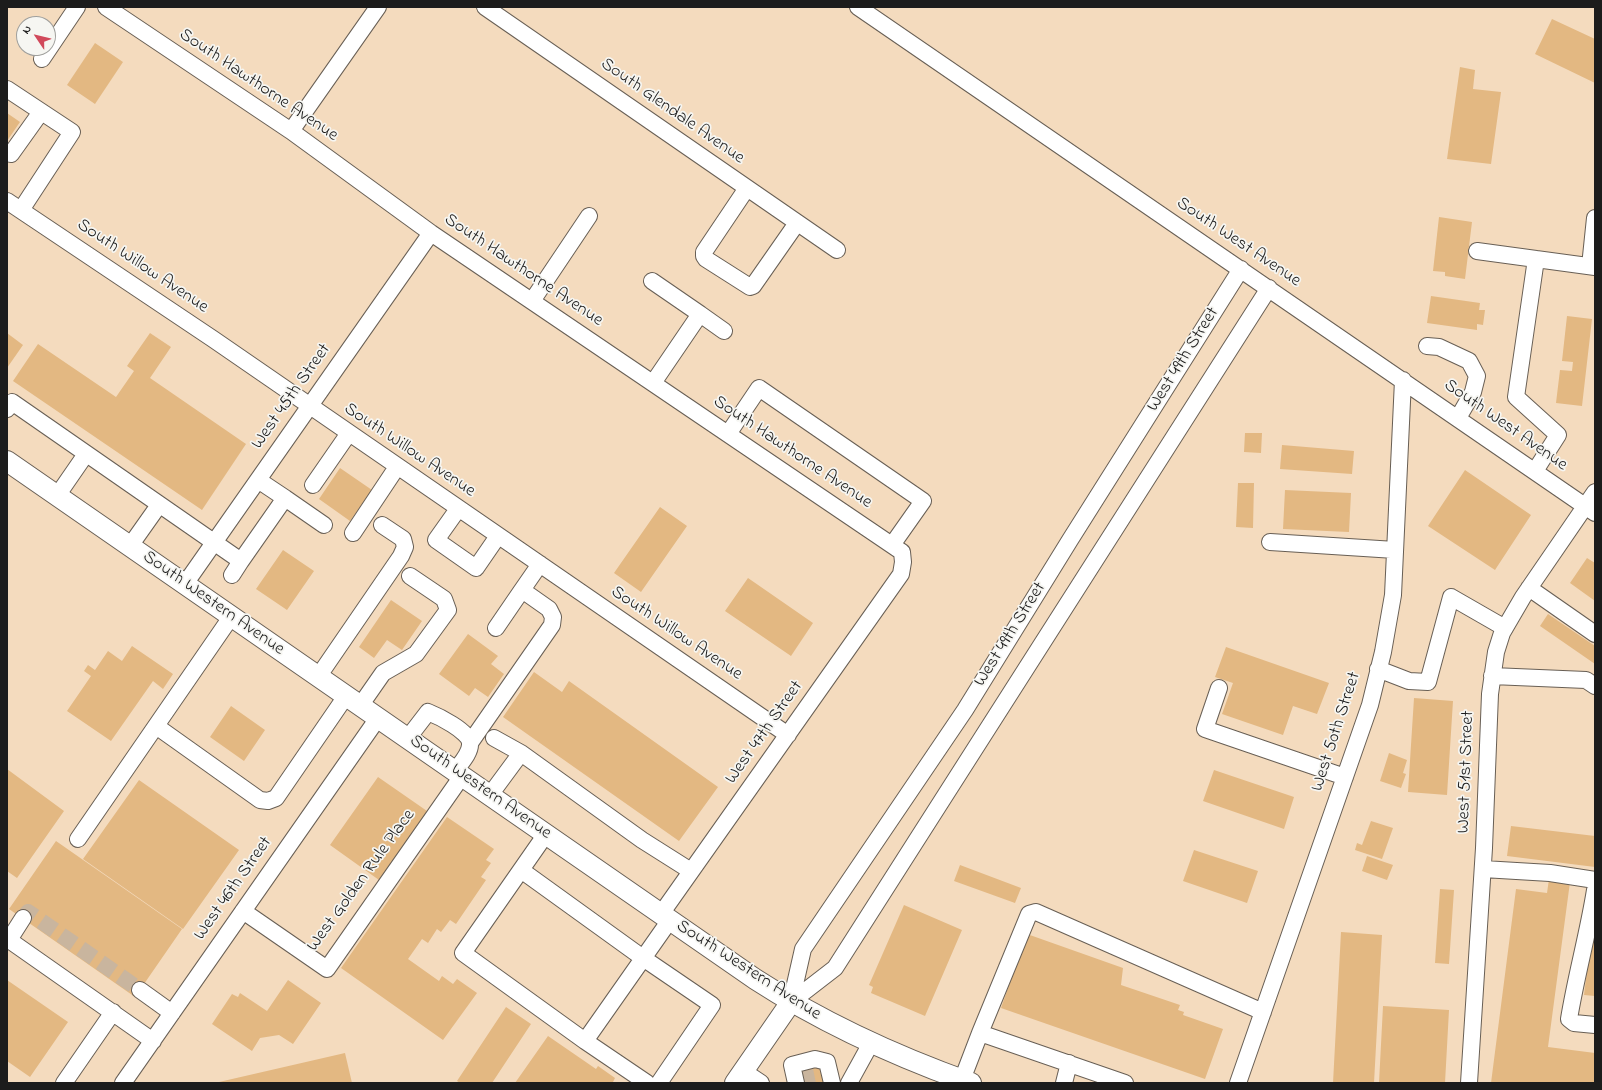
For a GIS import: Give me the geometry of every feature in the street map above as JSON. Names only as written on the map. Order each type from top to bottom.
[{"type":"main road","name":"South Western Avenue","points":[[7,461],[755,979],[824,1021],[956,1080]]},
{"type":"main road","name":"West 49th Street","points":[[739,1077],[791,1002]]},
{"type":"street","points":[[42,59],[77,7]]},
{"type":"street","name":"South Hawthorne Avenue","points":[[106,7],[291,131],[431,233],[902,552],[903,562],[900,574]]},
{"type":"street","points":[[291,131],[378,7]]},
{"type":"street","name":"South Glendale Avenue","points":[[485,7],[837,250]]},
{"type":"street","name":"South West Avenue","points":[[858,7],[1591,510]]},
{"type":"street","points":[[7,89],[72,132],[21,210]]},
{"type":"street","points":[[11,154],[41,112]]},
{"type":"street","points":[[747,188],[704,252],[706,259],[750,287],[753,286],[797,223]]},
{"type":"street","name":"South Willow Avenue","points":[[7,200],[207,335],[788,735]]},
{"type":"street","points":[[532,301],[589,216]]},
{"type":"street","points":[[1477,252],[1592,267],[1595,218]]},
{"type":"street","name":"West 45th Street","points":[[185,584],[431,233]]},
{"type":"street","points":[[1535,471],[1558,435],[1516,397],[1536,259]]},
{"type":"street","name":"West 49th Street","points":[[791,1002],[803,949],[965,710],[1074,533],[1241,269]]},
{"type":"street","points":[[652,281],[724,331]]},
{"type":"street","name":"West 49th Street","points":[[791,1002],[835,968],[1269,288]]},
{"type":"street","points":[[653,383],[700,314]]},
{"type":"street","points":[[1427,346],[1439,347],[1469,361],[1478,376],[1473,392],[1458,418]]},
{"type":"street","name":"West 50th Street","points":[[1238,1083],[1370,704],[1393,595],[1403,380]]},
{"type":"street","points":[[728,434],[759,388],[923,502],[892,545]]},
{"type":"street","points":[[7,409],[12,402],[241,561]]},
{"type":"street","points":[[313,485],[349,433]]},
{"type":"street","points":[[57,496],[86,454]]},
{"type":"street","points":[[353,533],[397,467]]},
{"type":"street","points":[[258,480],[324,525]]},
{"type":"street","name":"West 51st Street","points":[[1469,1083],[1483,869],[1492,676],[1496,652],[1505,628],[1529,588],[1591,510],[1595,492]]},
{"type":"street","points":[[232,575],[285,498]]},
{"type":"street","points":[[130,546],[159,505]]},
{"type":"street","points":[[458,509],[436,540],[476,568],[498,536]]},
{"type":"street","points":[[318,677],[401,556],[405,547],[403,539],[382,525]]},
{"type":"street","points":[[1270,542],[1395,550]]},
{"type":"street","points":[[496,628],[540,564]]},
{"type":"street","name":"West 47th Street","points":[[585,1041],[643,958],[691,871],[900,574]]},
{"type":"street","points":[[156,726],[260,800],[268,801],[276,798],[353,701],[383,673],[416,654],[448,610],[444,599],[410,576]]},
{"type":"street","points":[[1529,588],[1595,634]]},
{"type":"street","points":[[458,774],[469,751],[470,743],[552,626],[553,617],[549,609],[522,590]]},
{"type":"street","points":[[1378,669],[1408,681],[1428,682],[1451,597],[1505,628]]},
{"type":"street","points":[[78,839],[231,617]]},
{"type":"street","points":[[1492,676],[1586,680],[1595,686]]},
{"type":"street","points":[[1219,688],[1205,729],[1345,777]]},
{"type":"street","points":[[408,738],[428,712],[439,716],[466,734],[470,743]]},
{"type":"street","name":"West 46th Street","points":[[123,1083],[378,718]]},
{"type":"street","points":[[494,738],[521,753],[642,840],[691,871]]},
{"type":"street","points":[[490,795],[521,753]]},
{"type":"street","name":"West Golden Rule Place","points":[[243,911],[327,969],[458,774]]},
{"type":"street","points":[[546,834],[463,953],[585,1041],[647,1083]]},
{"type":"street","points":[[1483,869],[1550,873],[1595,880]]},
{"type":"street","points":[[521,870],[643,958],[712,1005],[659,1083]]},
{"type":"street","points":[[1595,890],[1588,930],[1576,976],[1569,1019],[1574,1023],[1595,1025]]},
{"type":"street","points":[[956,1080],[980,1033],[1029,914],[1036,912],[1263,1012]]},
{"type":"street","points":[[23,918],[8,939],[152,1041]]},
{"type":"street","points":[[140,990],[172,1012]]},
{"type":"street","points":[[64,1083],[113,1012]]},
{"type":"street","points":[[980,1033],[1125,1083]]},
{"type":"street","points":[[849,1083],[871,1043]]},
{"type":"street","points":[[797,1081],[792,1064],[815,1059],[827,1062],[829,1077]]},
{"type":"street","points":[[1064,1083],[1069,1064]]},
{"type":"street","points":[[739,1077],[761,1083]]},
{"type":"building","points":[[1552,19],[1595,39],[1595,83],[1535,54]]},
{"type":"building","points":[[95,43],[123,62],[95,104],[67,85]]},
{"type":"building","points":[[1460,67],[1475,70],[1473,89],[1501,92],[1491,164],[1447,159]]},
{"type":"building","points":[[7,113],[20,122],[7,141]]},
{"type":"building","points":[[1439,217],[1472,222],[1465,279],[1445,276],[1445,272],[1433,271]]},
{"type":"building","points":[[1431,296],[1480,303],[1479,310],[1485,310],[1483,325],[1477,324],[1477,330],[1427,323]]},
{"type":"building","points":[[1567,316],[1592,319],[1582,406],[1556,403],[1560,370],[1572,371],[1573,362],[1562,361]]},
{"type":"building","points":[[7,333],[23,345],[7,368]]},
{"type":"building","points":[[150,333],[171,347],[150,378],[246,444],[202,510],[13,381],[38,344],[116,397],[134,371],[127,366]]},
{"type":"building","points":[[1245,433],[1262,433],[1261,453],[1244,452]]},
{"type":"building","points":[[1282,445],[1354,451],[1352,474],[1280,469]]},
{"type":"building","points":[[340,468],[372,490],[350,521],[319,499]]},
{"type":"building","points":[[1465,470],[1531,515],[1495,570],[1428,526]]},
{"type":"building","points":[[1238,483],[1254,483],[1253,528],[1236,527]]},
{"type":"building","points":[[1285,490],[1351,493],[1349,532],[1283,529]]},
{"type":"building","points":[[660,507],[687,526],[641,592],[614,573]]},
{"type":"building","points":[[283,550],[314,571],[287,610],[256,589]]},
{"type":"building","points":[[1587,558],[1595,563],[1595,601],[1570,583]]},
{"type":"building","points":[[748,578],[813,623],[791,656],[725,611]]},
{"type":"building","points":[[391,600],[422,621],[402,650],[387,640],[374,658],[359,647]]},
{"type":"building","points":[[1548,614],[1595,646],[1595,664],[1540,626]]},
{"type":"building","points":[[468,634],[498,656],[491,664],[504,674],[488,697],[475,688],[469,696],[439,674]]},
{"type":"building","points":[[132,646],[173,674],[163,689],[153,681],[111,741],[67,711],[91,676],[84,671],[88,665],[95,670],[108,651],[122,661]]},
{"type":"building","points":[[1226,647],[1329,683],[1317,714],[1293,706],[1283,735],[1222,714],[1233,683],[1215,677]]},
{"type":"building","points":[[534,672],[562,692],[569,681],[718,787],[679,841],[503,717]]},
{"type":"building","points":[[1414,698],[1453,701],[1447,795],[1408,792]]},
{"type":"building","points":[[231,706],[265,730],[244,761],[210,737]]},
{"type":"building","points":[[1389,753],[1407,760],[1403,773],[1406,774],[1401,788],[1380,781]]},
{"type":"building","points":[[7,769],[64,811],[17,878],[7,871]]},
{"type":"building","points":[[1214,770],[1294,797],[1284,829],[1203,801]]},
{"type":"building","points":[[378,777],[427,811],[379,880],[330,845]]},
{"type":"building","points":[[139,780],[239,850],[183,929],[83,859]]},
{"type":"building","points":[[447,817],[494,849],[486,860],[491,863],[481,877],[486,880],[456,924],[450,920],[441,932],[437,929],[428,943],[422,939],[408,959],[439,981],[442,976],[453,984],[457,979],[477,993],[443,1040],[341,968]]},
{"type":"building","points":[[1371,821],[1393,828],[1382,859],[1355,850],[1357,843],[1362,845]]},
{"type":"building","points":[[1511,826],[1595,836],[1595,867],[1507,856]]},
{"type":"building","points":[[56,841],[182,929],[135,997],[9,909]]},
{"type":"building","points":[[1194,850],[1258,871],[1247,903],[1183,881]]},
{"type":"building","points":[[1367,856],[1393,865],[1387,880],[1362,871]]},
{"type":"building","points":[[960,865],[1021,888],[1015,903],[954,881]]},
{"type":"building","points":[[1549,879],[1570,882],[1548,1047],[1595,1053],[1595,1083],[1491,1083],[1516,889],[1547,893]]},
{"type":"building","points":[[1440,889],[1454,890],[1449,964],[1435,963]]},
{"type":"building","points":[[904,905],[962,930],[925,1016],[871,993],[873,987],[869,985]]},
{"type":"building","points":[[1592,929],[1595,929],[1595,996],[1584,995]]},
{"type":"building","points":[[1341,932],[1382,935],[1374,1083],[1333,1083]]},
{"type":"building","points":[[1027,934],[1123,968],[1121,985],[1180,1005],[1178,1010],[1184,1012],[1183,1015],[1223,1029],[1205,1079],[1001,1008]]},
{"type":"building","points":[[7,980],[68,1022],[30,1077],[7,1061]]},
{"type":"building","points":[[288,980],[321,1003],[293,1044],[279,1035],[260,1038],[252,1051],[212,1024],[232,994],[238,997],[240,993],[267,1011]]},
{"type":"building","points":[[1383,1006],[1449,1010],[1445,1083],[1379,1083]]},
{"type":"building","points":[[506,1007],[531,1024],[492,1083],[460,1083],[457,1081]]},
{"type":"building","points":[[548,1036],[596,1069],[598,1066],[615,1078],[614,1083],[515,1083]]},
{"type":"building","points":[[345,1053],[352,1083],[219,1083],[219,1082]]},
{"type":"building","points":[[821,1064],[825,1083],[800,1083],[797,1069]]},
{"type":"tunnel","points":[[23,918],[28,912],[140,990]]},
{"type":"tunnel","points":[[799,1080],[824,1075]]}]
